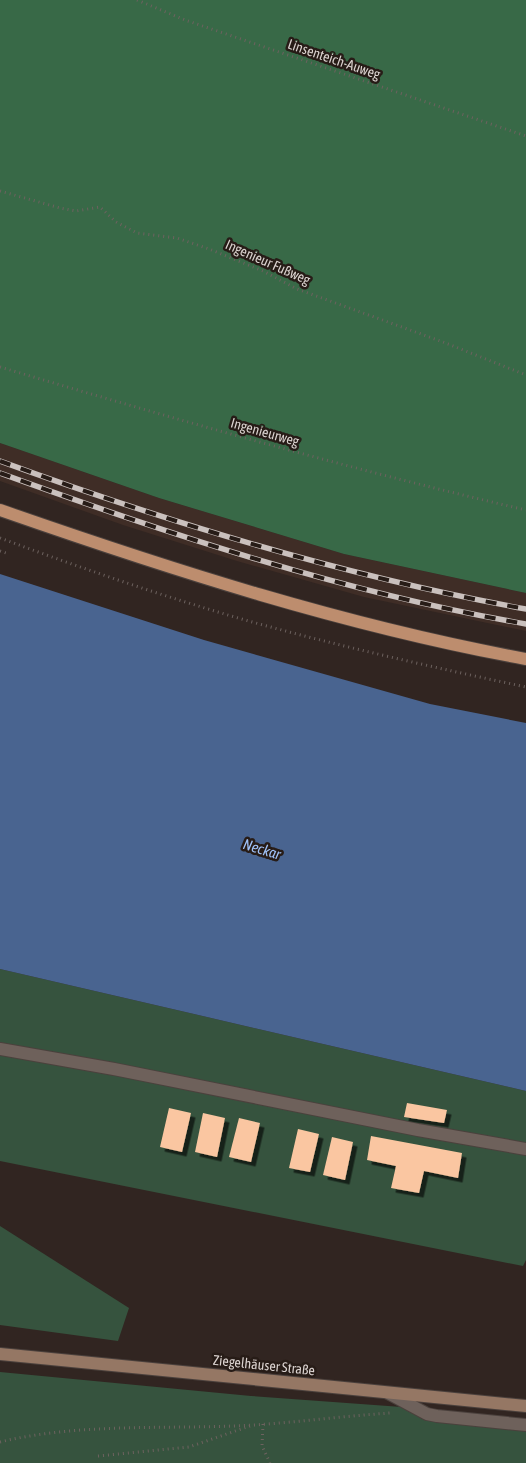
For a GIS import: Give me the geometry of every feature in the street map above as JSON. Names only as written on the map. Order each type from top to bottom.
[{"type":"main road","points":[[0,510],[212,581],[409,634],[526,659]]},
{"type":"main road","name":"Ziegelhäuser Straße","points":[[0,1354],[526,1406]]},
{"type":"lane","points":[[0,1049],[114,1069],[418,1130],[526,1149]]},
{"type":"lane","points":[[388,1393],[437,1416],[526,1425]]},
{"type":"path","name":"Linsenteich-Auweg","points":[[137,0],[185,20],[526,136]]},
{"type":"path","name":"Ingenieur Fußweg","points":[[0,191],[76,211],[100,207],[116,222],[137,233],[177,238],[209,249],[263,271],[297,288],[526,375]]},
{"type":"path","name":"Ingenieurweg","points":[[0,367],[117,403],[334,463],[526,510]]},
{"type":"path","points":[[0,538],[96,573],[245,619],[398,659],[526,687]]},
{"type":"path","points":[[0,551],[9,554]]},
{"type":"path","points":[[0,1442],[30,1435],[83,1429],[253,1425],[422,1410]]},
{"type":"path","points":[[263,1424],[262,1446],[270,1463]]},
{"type":"path","points":[[98,1456],[190,1447],[253,1425]]},
{"type":"shaded area","points":[[0,443],[159,498],[344,554],[526,593],[526,631],[364,597],[237,561],[123,525],[0,481]]},
{"type":"green space","points":[[0,0],[526,0],[526,593],[344,554],[159,498],[0,443]]},
{"type":"green space","points":[[0,969],[526,1091],[526,1260],[523,1266],[0,1161]]},
{"type":"green space","points":[[0,1226],[129,1308],[118,1341],[0,1325]]},
{"type":"green space","points":[[0,1372],[251,1396],[443,1410],[526,1424],[526,1463],[0,1463]]},
{"type":"water","name":"Neckar","points":[[0,574],[204,640],[430,704],[526,723],[526,1091],[0,969]]},
{"type":"building","points":[[407,1103],[447,1110],[444,1123],[404,1117]]},
{"type":"building","points":[[169,1108],[191,1113],[182,1152],[160,1147]]},
{"type":"building","points":[[203,1113],[225,1118],[217,1157],[195,1152]]},
{"type":"building","points":[[239,1118],[260,1123],[251,1162],[229,1157]]},
{"type":"building","points":[[298,1129],[319,1134],[310,1172],[289,1168]]},
{"type":"building","points":[[371,1136],[462,1153],[458,1178],[424,1171],[419,1193],[391,1188],[396,1166],[367,1160]]},
{"type":"building","points":[[332,1137],[353,1142],[345,1180],[323,1175]]},
{"type":"railway","points":[[0,461],[129,506],[260,546],[393,581],[526,609]]},
{"type":"railway","points":[[0,473],[194,540],[326,579],[392,596],[526,624]]}]
